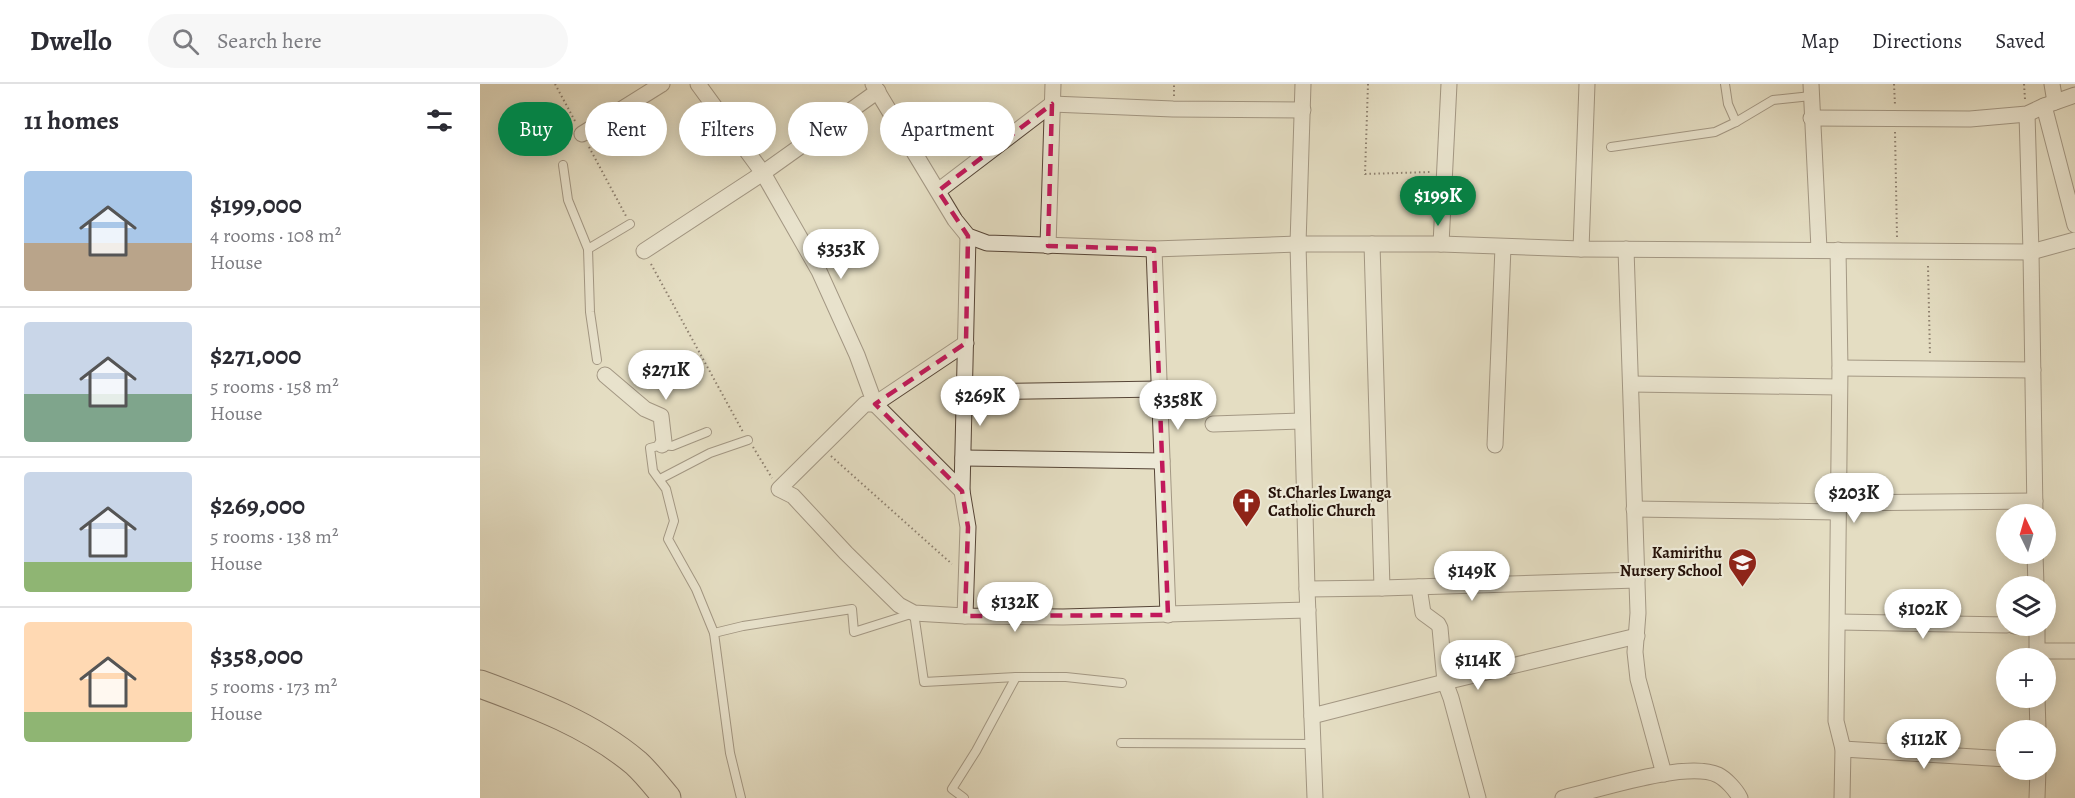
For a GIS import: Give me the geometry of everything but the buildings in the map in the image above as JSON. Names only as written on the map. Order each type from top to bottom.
[{"type":"highway","points":[[480,684],[572,721],[618,749],[638,765],[667,798]]},
{"type":"street","points":[[582,134],[662,84]]},
{"type":"street","points":[[698,84],[763,173],[819,271],[857,355],[875,404],[962,491]]},
{"type":"street","points":[[1048,246],[1053,84]]},
{"type":"street","points":[[1303,84],[1298,244],[1315,798]]},
{"type":"street","points":[[1441,244],[1449,84]]},
{"type":"street","points":[[1581,249],[1587,84]]},
{"type":"street","points":[[2052,84],[2050,104],[2075,225]]},
{"type":"street","points":[[644,250],[763,173],[876,88],[955,220],[968,236],[987,243],[1154,249],[1298,244],[1441,244],[1581,249],[2031,252],[2075,240]]},
{"type":"street","points":[[1811,90],[1819,249]]},
{"type":"street","points":[[1811,118],[1970,119],[2027,114],[2075,95]]},
{"type":"street","points":[[938,191],[1052,105],[1303,110]]},
{"type":"street","points":[[2027,114],[2035,504]]},
{"type":"street","points":[[965,616],[968,527],[962,491],[968,236]]},
{"type":"street","points":[[1372,244],[1382,588]]},
{"type":"street","points":[[1495,446],[1503,247]]},
{"type":"street","points":[[1154,249],[1168,615]]},
{"type":"street","points":[[1626,249],[1637,580],[1635,652],[1638,679],[1664,774]]},
{"type":"street","points":[[1838,250],[1839,622],[1836,721],[1843,749],[1842,798]]},
{"type":"street","points":[[966,343],[875,404],[865,404],[779,489],[793,496],[899,605],[914,613],[1063,617],[1308,609]]},
{"type":"street","points":[[1840,368],[2033,370]]},
{"type":"street","points":[[605,375],[645,409],[661,416],[664,442],[662,445]]},
{"type":"street","points":[[1631,384],[1839,387]]},
{"type":"street","points":[[965,392],[1160,389]]},
{"type":"street","points":[[1213,424],[1302,421]]},
{"type":"street","points":[[963,458],[1162,462]]},
{"type":"street","points":[[1634,509],[1996,508]]},
{"type":"street","points":[[1307,589],[1637,580]]},
{"type":"street","points":[[1419,587],[1423,613],[1440,628],[1445,682],[1478,798]]},
{"type":"street","points":[[1839,622],[1996,625]]},
{"type":"street","points":[[1312,716],[1637,636]]},
{"type":"street","points":[[2056,653],[2075,651]]},
{"type":"street","points":[[1843,749],[1996,758]]},
{"type":"street","points":[[1563,798],[1664,774],[1694,771],[1719,775],[1740,798]]},
{"type":"street","points":[[2037,780],[2037,798]]},
{"type":"lane","points":[[1725,84],[1728,104],[1736,122]]},
{"type":"lane","points":[[1611,147],[1715,132],[1773,100],[1811,90]]},
{"type":"lane","points":[[564,165],[568,200],[588,249],[590,312],[597,360]]},
{"type":"lane","points":[[588,249],[630,224]]},
{"type":"lane","points":[[707,432],[672,446],[662,445],[650,448],[653,471],[666,489],[674,520],[668,539],[696,589],[714,633],[730,753],[741,798]]},
{"type":"lane","points":[[660,479],[710,453],[748,440]]},
{"type":"lane","points":[[714,633],[743,626],[852,609],[854,632],[914,613],[924,682],[1016,677],[1066,677],[1122,682]]},
{"type":"lane","points":[[964,798],[952,789],[976,751],[1016,677]]},
{"type":"lane","points":[[1121,743],[1313,744]]},
{"type":"path","points":[[555,84],[630,224]]},
{"type":"path","points":[[1368,84],[1365,174],[1444,172]]},
{"type":"path","points":[[1894,84],[1898,250]]},
{"type":"path","points":[[644,250],[730,410],[779,489]]},
{"type":"path","points":[[1928,251],[1930,369]]},
{"type":"path","points":[[821,447],[966,576]]},
{"type":"highlighted area","points":[[1052,104],[1048,246],[1154,249],[1168,615],[965,616],[968,527],[962,491],[875,404],[966,343],[968,236],[938,191]]},
{"type":"place","name":"St.Charles Lwanga Catholic Church","points":[[1247,528]]},
{"type":"place","name":"Kamirithu Nursery School","points":[[1743,588]]}]
